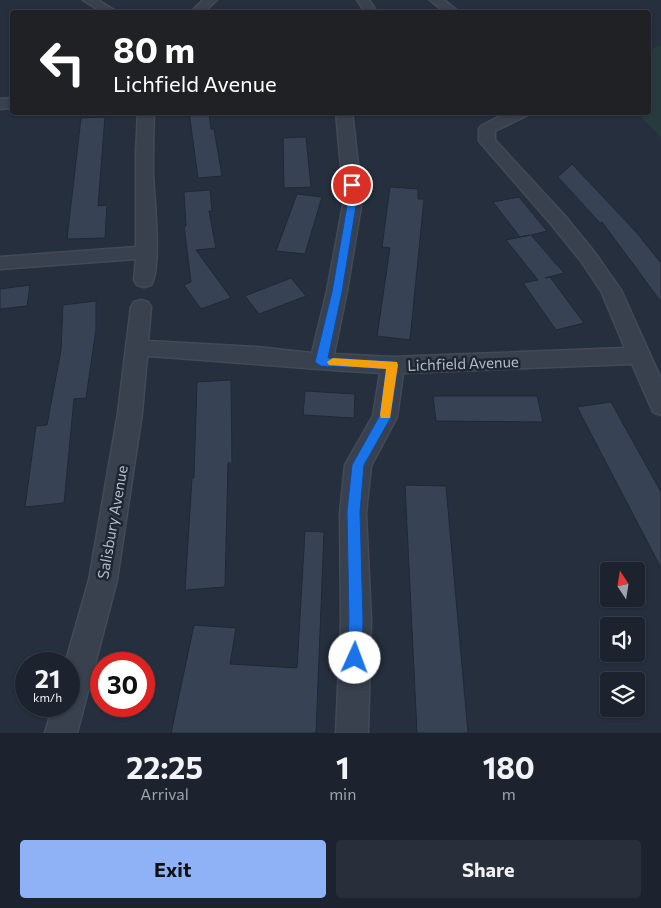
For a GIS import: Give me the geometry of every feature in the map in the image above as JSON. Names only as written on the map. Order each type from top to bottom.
[{"type":"street","points":[[90,0],[108,10]]},
{"type":"street","points":[[199,10],[211,0]]},
{"type":"street","points":[[436,0],[450,10]]},
{"type":"street","points":[[144,280],[147,252],[144,138],[146,115]]},
{"type":"street","points":[[321,362],[337,292],[353,200],[344,115]]},
{"type":"street","points":[[516,115],[487,129],[487,141],[552,213],[594,265],[611,290],[661,406]]},
{"type":"street","points":[[0,263],[147,252]]},
{"type":"street","name":"Salisbury Avenue","points":[[61,733],[103,580],[130,414],[141,307]]},
{"type":"street","name":"Lichfield Avenue","points":[[138,348],[257,354],[321,362],[393,365],[639,356]]},
{"type":"street","points":[[352,733],[356,620],[354,512],[358,465],[385,417],[393,365]]},
{"type":"green space","points":[[661,44],[661,138],[639,115],[651,115],[651,50]]},
{"type":"building","points":[[189,115],[209,115],[211,129],[214,129],[222,176],[198,178]]},
{"type":"building","points":[[105,117],[98,206],[107,205],[105,238],[67,239],[81,118]]},
{"type":"building","points":[[306,137],[311,187],[284,188],[283,138]]},
{"type":"building","points":[[572,164],[637,233],[661,263],[661,302],[602,222],[600,223],[558,177]]},
{"type":"building","points":[[390,187],[418,189],[418,199],[424,199],[410,340],[377,336],[390,248],[382,247]]},
{"type":"building","points":[[210,190],[212,211],[209,211],[216,248],[196,250],[231,298],[201,309],[184,285],[191,282],[184,226],[186,226],[184,192]]},
{"type":"building","points":[[297,194],[322,197],[305,254],[276,251]]},
{"type":"building","points":[[519,197],[547,231],[531,235],[564,273],[545,278],[550,277],[584,323],[556,330],[523,283],[538,280],[506,240],[530,235],[520,237],[493,202]]},
{"type":"building","points":[[291,278],[306,296],[259,314],[245,296]]},
{"type":"building","points":[[30,285],[27,306],[0,309],[0,289]]},
{"type":"building","points":[[96,301],[96,329],[86,398],[74,399],[64,503],[25,507],[36,426],[47,425],[61,350],[63,305]]},
{"type":"building","points":[[231,380],[232,463],[228,463],[225,587],[185,590],[192,478],[194,478],[197,382]]},
{"type":"building","points":[[305,391],[355,394],[354,418],[303,415]]},
{"type":"building","points":[[433,396],[537,396],[543,422],[436,421]]},
{"type":"building","points":[[611,402],[661,492],[661,568],[577,407]]},
{"type":"building","points":[[405,485],[446,486],[468,733],[417,733]]},
{"type":"building","points":[[305,531],[324,532],[316,733],[171,733],[194,625],[236,628],[230,664],[297,668]]},
{"type":"slow traffic","points":[[333,362],[393,365],[386,415]]},
{"type":"route","points":[[352,185],[353,200],[337,292],[321,362],[393,365],[385,417],[358,465],[354,512],[355,658]]}]
